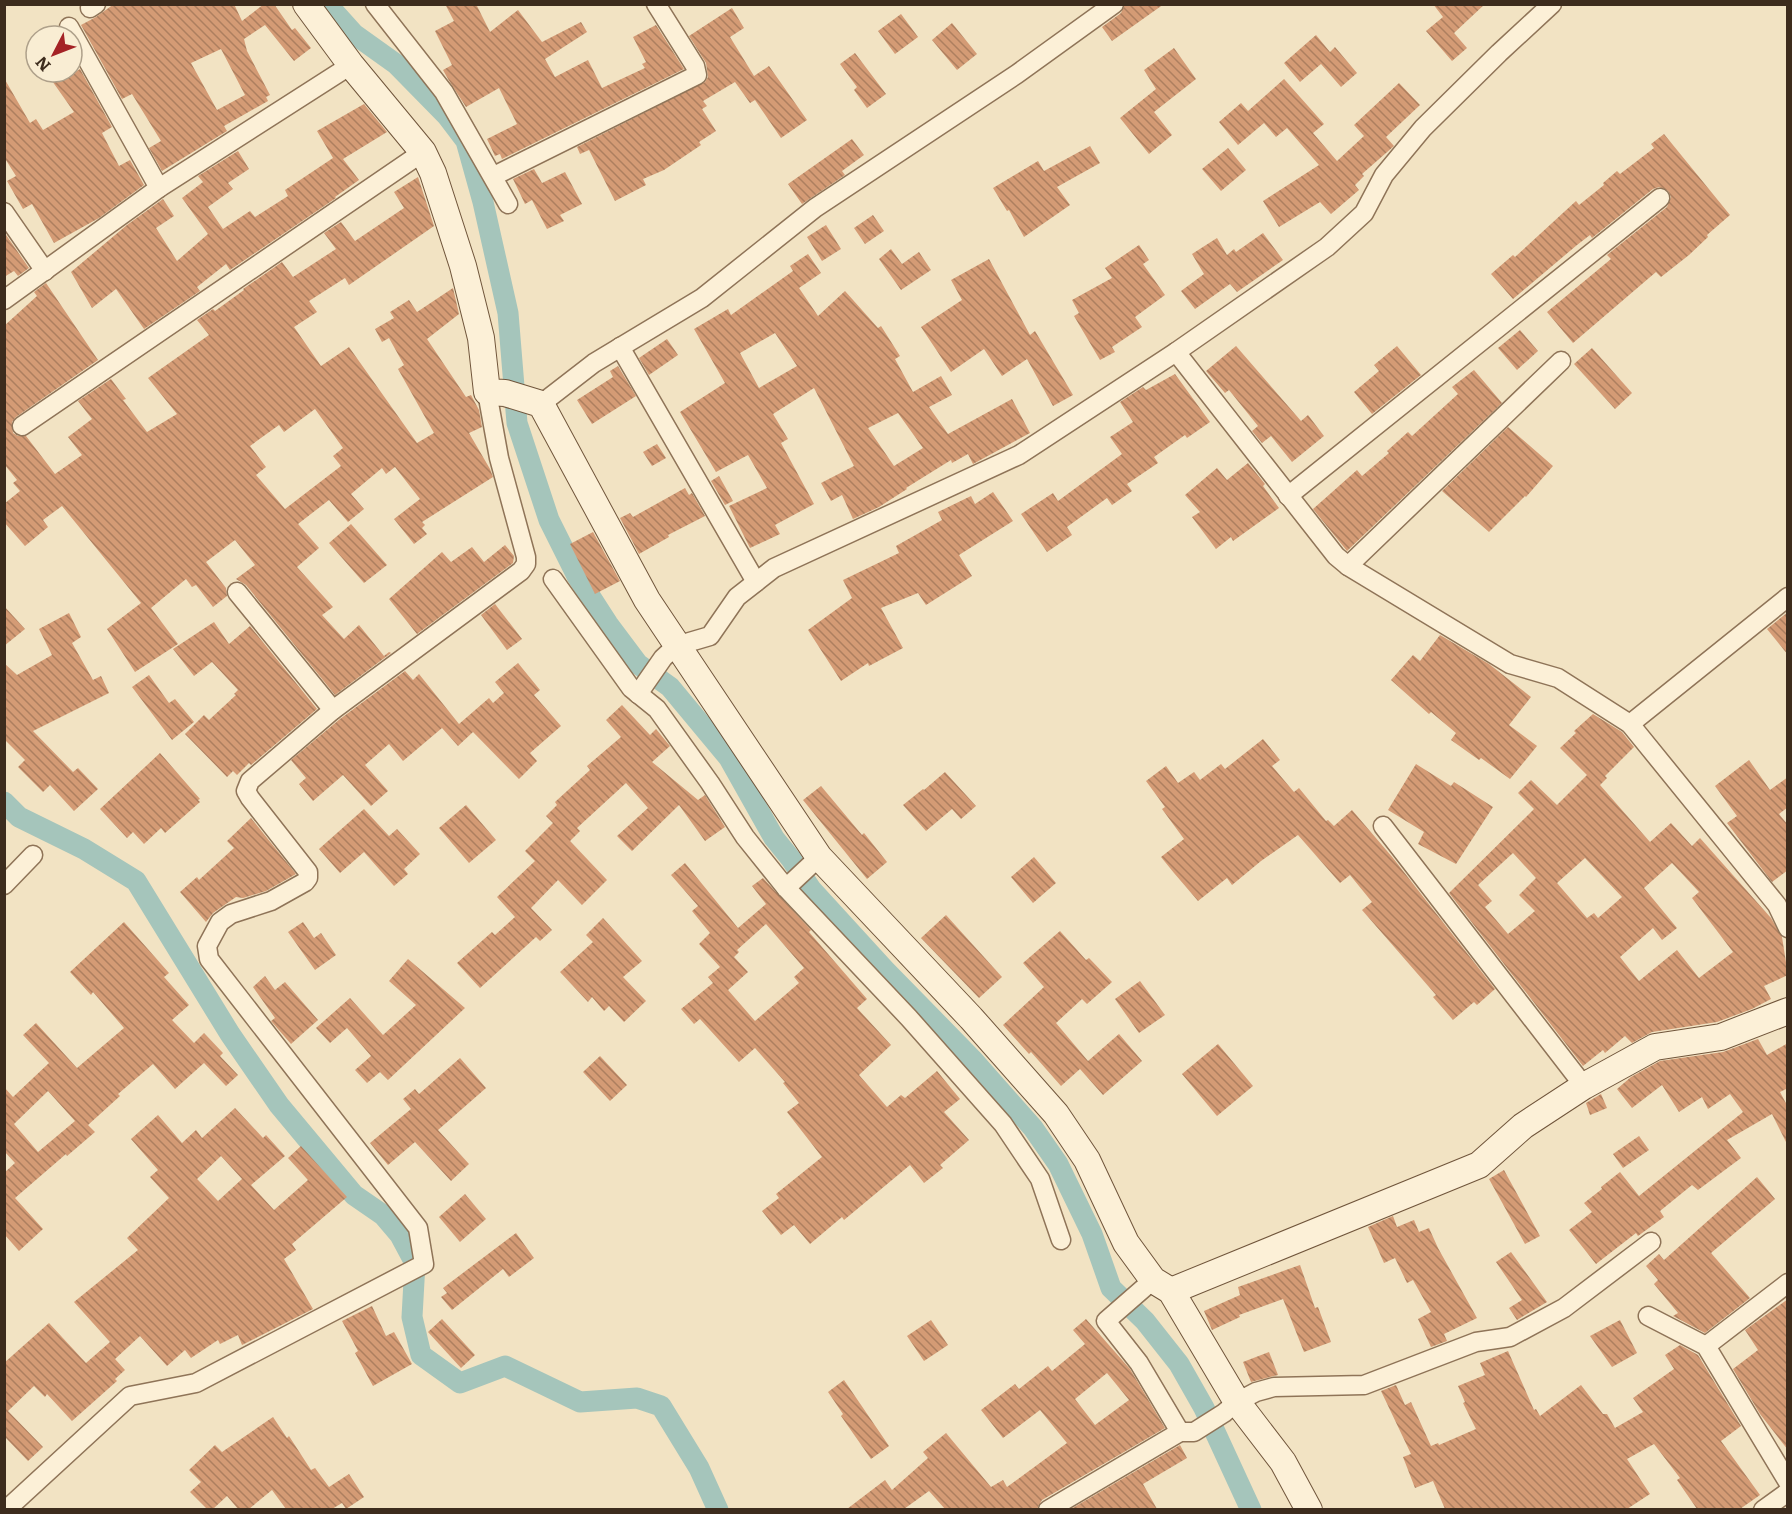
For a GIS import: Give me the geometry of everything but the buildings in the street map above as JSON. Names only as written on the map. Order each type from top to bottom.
[{"type":"main road","points":[[306,4],[351,65],[423,152],[433,174],[463,266],[481,338],[515,397],[647,600],[670,652],[813,862],[971,1018],[1056,1114],[1087,1160],[1126,1243],[1231,1408],[1283,1462],[1309,1509]]},
{"type":"main road","points":[[1155,1287],[1479,1165],[1523,1126],[1584,1086],[1655,1047],[1721,1037],[1788,1011]]},
{"type":"street","points":[[375,4],[444,92],[508,204]]},
{"type":"street","points":[[494,176],[697,75],[694,66],[656,4]]},
{"type":"street","points":[[6,1509],[130,1396],[196,1383],[424,1264],[418,1228],[209,959],[207,946],[220,922],[231,914],[271,901],[305,882],[308,878],[308,872],[246,790],[250,781],[333,710],[521,571],[526,564],[526,556],[499,458],[515,397],[594,363],[702,298],[815,208],[1017,74],[1114,4]]},
{"type":"street","points":[[641,690],[670,652],[710,636],[737,597],[774,568],[1019,455],[1176,352],[1327,247],[1364,213],[1384,175],[1423,128],[1498,53],[1552,4]]},
{"type":"street","points":[[84,54],[159,188]]},
{"type":"street","points":[[4,300],[159,188],[351,65]]},
{"type":"street","points":[[22,426],[423,152]]},
{"type":"street","points":[[1288,495],[1659,198]]},
{"type":"street","points":[[4,212],[45,271]]},
{"type":"street","points":[[620,347],[756,582]]},
{"type":"street","points":[[1176,352],[1336,556],[1348,566],[1510,664],[1558,678],[1630,724],[1777,905],[1788,928]]},
{"type":"street","points":[[1348,566],[1561,361]]},
{"type":"street","points":[[553,579],[631,688],[641,690],[657,709],[745,837],[786,888],[909,1018],[1003,1124],[1040,1179],[1061,1240]]},
{"type":"street","points":[[237,592],[333,710]]},
{"type":"street","points":[[1630,724],[1788,597]]},
{"type":"street","points":[[1383,826],[1584,1086]]},
{"type":"street","points":[[4,885],[33,855]]},
{"type":"street","points":[[786,888],[813,862]]},
{"type":"street","points":[[1048,1509],[1256,1392],[1274,1387],[1364,1385],[1476,1342],[1510,1336],[1564,1308],[1651,1242]]},
{"type":"street","points":[[1706,1346],[1788,1283]]},
{"type":"street","points":[[1155,1287],[1106,1321],[1187,1432]]},
{"type":"street","points":[[1648,1316],[1706,1346],[1788,1482]]},
{"type":"street","points":[[1763,1509],[1788,1492]]},
{"type":"waterway","points":[[327,4],[354,34],[396,64],[447,116],[466,141],[483,202],[508,313],[517,423],[549,520],[577,576],[608,624],[638,664],[670,687],[729,758],[774,838],[811,889],[885,970],[972,1059],[1033,1128],[1058,1164],[1092,1234],[1111,1288],[1145,1321],[1179,1364],[1204,1408],[1251,1510]]},
{"type":"waterway","points":[[4,802],[19,817],[84,849],[136,881],[230,1034],[279,1105],[354,1195],[383,1215],[400,1235],[415,1263],[412,1317],[421,1355],[460,1383],[505,1366],[580,1402],[637,1398],[661,1406],[699,1468],[718,1510]]}]
